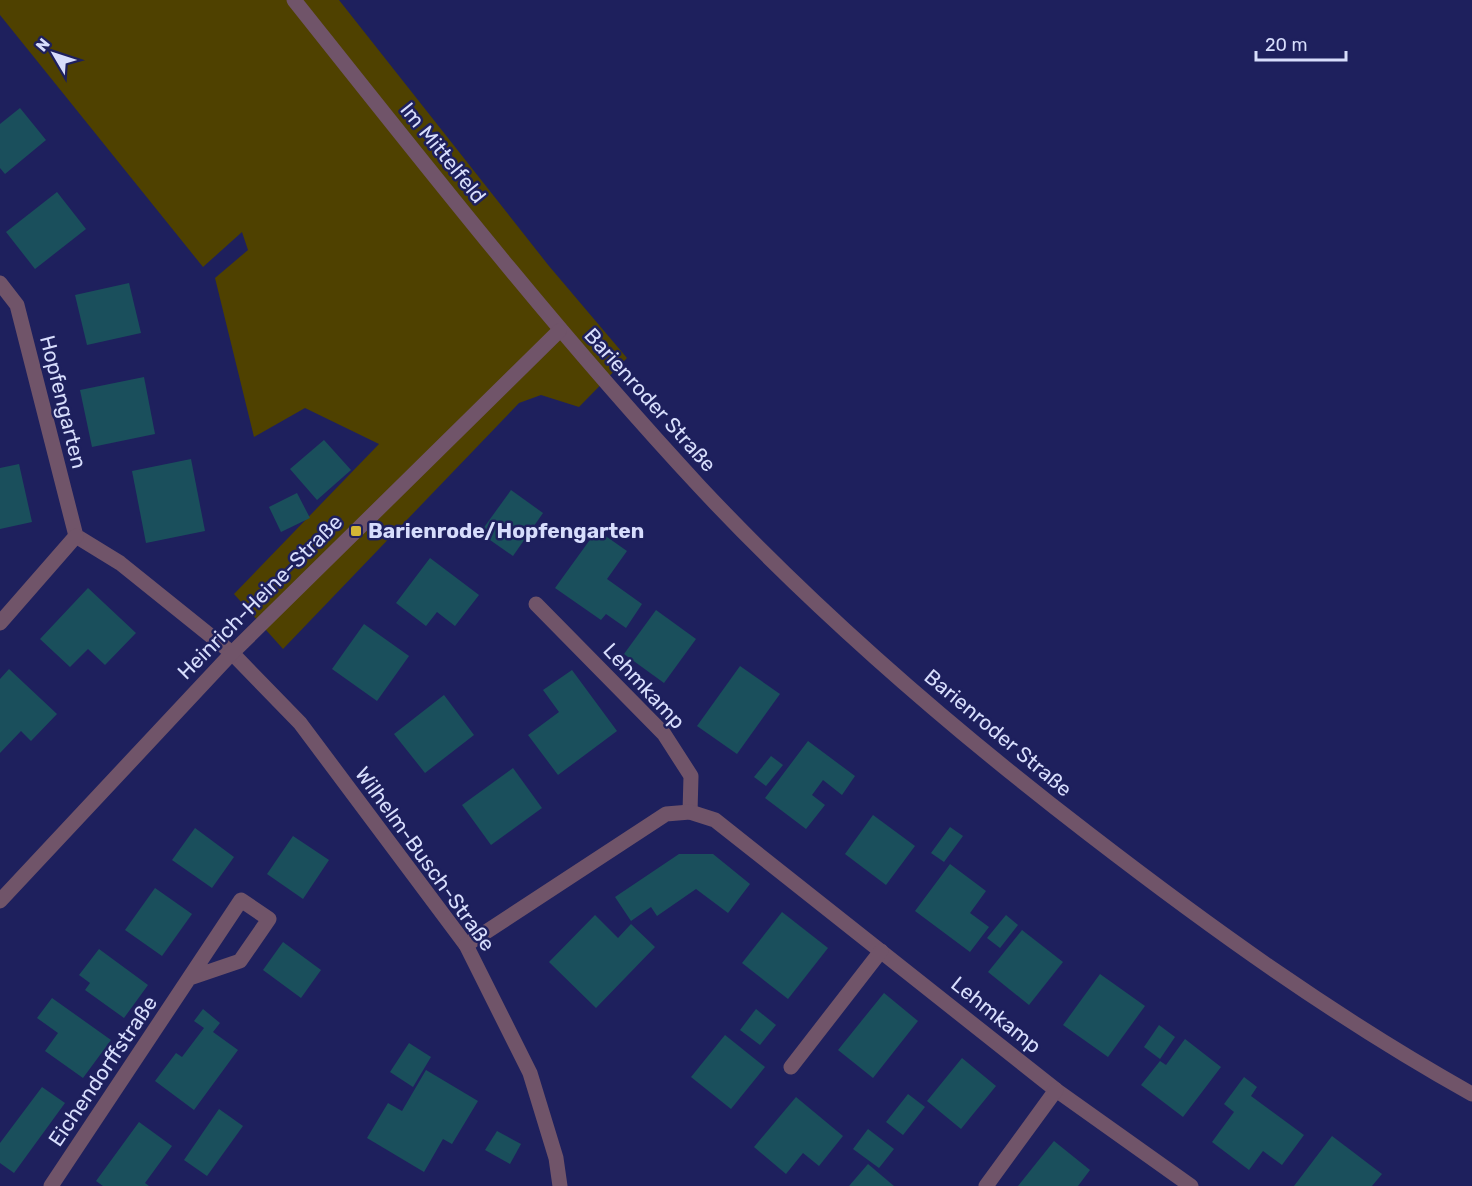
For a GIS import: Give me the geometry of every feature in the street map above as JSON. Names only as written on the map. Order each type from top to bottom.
[{"type":"street","name":"Im Mittelfeld","points":[[294,0],[559,331]]},
{"type":"street","name":"Hopfengarten","points":[[0,284],[17,305],[76,536]]},
{"type":"street","name":"Heinrich-Heine-Straße","points":[[0,901],[232,653],[559,331]]},
{"type":"street","name":"Barienroder Straße","points":[[559,331],[703,491],[777,566],[942,716],[1027,786],[1235,944],[1351,1021],[1472,1094]]},
{"type":"street","points":[[0,623],[76,536],[120,563],[232,653]]},
{"type":"street","name":"Lehmkamp","points":[[536,604],[664,734],[691,776],[690,812],[715,820],[1056,1090],[1191,1186]]},
{"type":"street","name":"Wilhelm-Busch-Straße","points":[[232,653],[300,723],[466,945],[530,1073],[556,1158],[560,1186]]},
{"type":"street","points":[[466,945],[666,814],[690,812]]},
{"type":"street","name":"Eichendorffstraße","points":[[51,1186],[189,978],[241,900],[269,919],[240,960],[189,978]]},
{"type":"street","points":[[791,1067],[881,951]]},
{"type":"street","points":[[986,1186],[1056,1090]]},
{"type":"shaded area","points":[[0,0],[339,0],[549,266],[627,358],[579,407],[541,395],[519,403],[283,649],[234,594],[379,444],[305,408],[254,437],[215,278],[248,250],[242,232],[203,267],[0,15]]},
{"type":"building","points":[[20,108],[46,140],[5,174],[0,168],[0,124]]},
{"type":"building","points":[[57,192],[86,229],[35,269],[6,232]]},
{"type":"building","points":[[129,283],[141,333],[87,345],[75,295]]},
{"type":"building","points":[[144,377],[155,434],[92,447],[80,390]]},
{"type":"building","points":[[324,440],[351,470],[317,500],[290,469]]},
{"type":"building","points":[[191,459],[205,531],[146,543],[132,471]]},
{"type":"building","points":[[19,464],[32,522],[0,529],[0,468]]},
{"type":"building","points":[[511,490],[543,513],[513,556],[480,533]]},
{"type":"building","points":[[297,493],[310,518],[281,532],[269,507]]},
{"type":"building","points":[[597,530],[627,551],[607,579],[642,604],[626,628],[606,614],[601,620],[555,588]]},
{"type":"building","points":[[430,558],[479,595],[455,626],[437,612],[426,626],[396,603]]},
{"type":"building","points":[[88,588],[136,633],[105,665],[88,649],[70,667],[40,639]]},
{"type":"building","points":[[656,610],[696,639],[664,683],[624,654]]},
{"type":"building","points":[[364,624],[409,656],[377,701],[332,669]]},
{"type":"building","points":[[740,666],[780,694],[737,754],[697,726]]},
{"type":"building","points":[[9,669],[57,714],[31,741],[21,731],[0,753],[0,679]]},
{"type":"building","points":[[572,670],[617,731],[558,775],[528,735],[559,712],[543,690]]},
{"type":"building","points":[[444,695],[474,735],[425,773],[394,734]]},
{"type":"building","points":[[808,741],[855,776],[842,795],[823,780],[812,795],[825,805],[806,829],[765,798]]},
{"type":"building","points":[[771,756],[783,765],[766,786],[754,777]]},
{"type":"building","points":[[513,768],[542,808],[491,845],[462,805]]},
{"type":"building","points":[[873,815],[915,846],[886,885],[845,854]]},
{"type":"building","points":[[950,827],[963,836],[944,862],[931,853]]},
{"type":"building","points":[[195,828],[234,857],[212,888],[172,860]]},
{"type":"building","points":[[293,836],[329,860],[303,899],[267,874]]},
{"type":"building","points":[[679,854],[713,854],[750,884],[728,913],[696,889],[657,916],[651,907],[631,921],[615,897]]},
{"type":"building","points":[[950,864],[986,891],[970,913],[989,927],[970,952],[915,911]]},
{"type":"building","points":[[155,888],[192,914],[162,956],[125,930]]},
{"type":"building","points":[[782,912],[828,948],[788,999],[742,963]]},
{"type":"building","points":[[595,915],[618,938],[631,924],[655,947],[596,1008],[549,962]]},
{"type":"building","points":[[1006,915],[1018,925],[1000,948],[987,938]]},
{"type":"building","points":[[1022,930],[1063,962],[1029,1005],[988,972]]},
{"type":"building","points":[[283,942],[321,970],[301,998],[263,970]]},
{"type":"building","points":[[99,949],[148,985],[124,1018],[85,990],[90,983],[79,975]]},
{"type":"building","points":[[1100,974],[1145,1006],[1108,1057],[1063,1025]]},
{"type":"building","points":[[884,993],[918,1021],[873,1078],[838,1050]]},
{"type":"building","points":[[52,998],[111,1040],[83,1078],[45,1051],[58,1033],[37,1018]]},
{"type":"building","points":[[203,1009],[220,1023],[213,1032],[238,1050],[194,1110],[155,1081],[176,1053],[182,1057],[204,1028],[194,1021]]},
{"type":"building","points":[[756,1009],[776,1025],[760,1045],[740,1030]]},
{"type":"building","points":[[1159,1025],[1175,1037],[1160,1059],[1144,1047]]},
{"type":"building","points":[[725,1035],[765,1067],[731,1109],[691,1077]]},
{"type":"building","points":[[1185,1039],[1221,1067],[1183,1117],[1141,1085],[1160,1061],[1166,1065]]},
{"type":"building","points":[[409,1043],[431,1057],[413,1087],[390,1072]]},
{"type":"building","points":[[962,1058],[996,1086],[961,1129],[927,1101]]},
{"type":"building","points":[[426,1070],[478,1101],[452,1144],[443,1139],[424,1172],[367,1138],[388,1103],[402,1111]]},
{"type":"building","points":[[1244,1077],[1257,1087],[1251,1096],[1304,1135],[1282,1165],[1263,1151],[1249,1170],[1212,1142],[1234,1112],[1224,1104]]},
{"type":"building","points":[[42,1087],[65,1103],[14,1173],[0,1163],[0,1143]]},
{"type":"building","points":[[908,1094],[925,1107],[903,1135],[886,1122]]},
{"type":"building","points":[[796,1097],[843,1136],[819,1166],[803,1153],[786,1174],[754,1147]]},
{"type":"building","points":[[219,1109],[243,1126],[207,1176],[184,1160]]},
{"type":"building","points":[[139,1122],[172,1146],[145,1183],[149,1186],[103,1186],[96,1181]]},
{"type":"building","points":[[868,1129],[894,1149],[879,1168],[853,1149]]},
{"type":"building","points":[[497,1131],[521,1144],[510,1164],[485,1150]]},
{"type":"building","points":[[1332,1136],[1382,1174],[1372,1186],[1294,1186]]},
{"type":"building","points":[[1054,1141],[1090,1170],[1078,1186],[1018,1186]]},
{"type":"building","points":[[868,1164],[894,1186],[849,1186]]},
{"type":"place","name":"Barienrode/Hopfengarten","points":[[356,531]]}]
